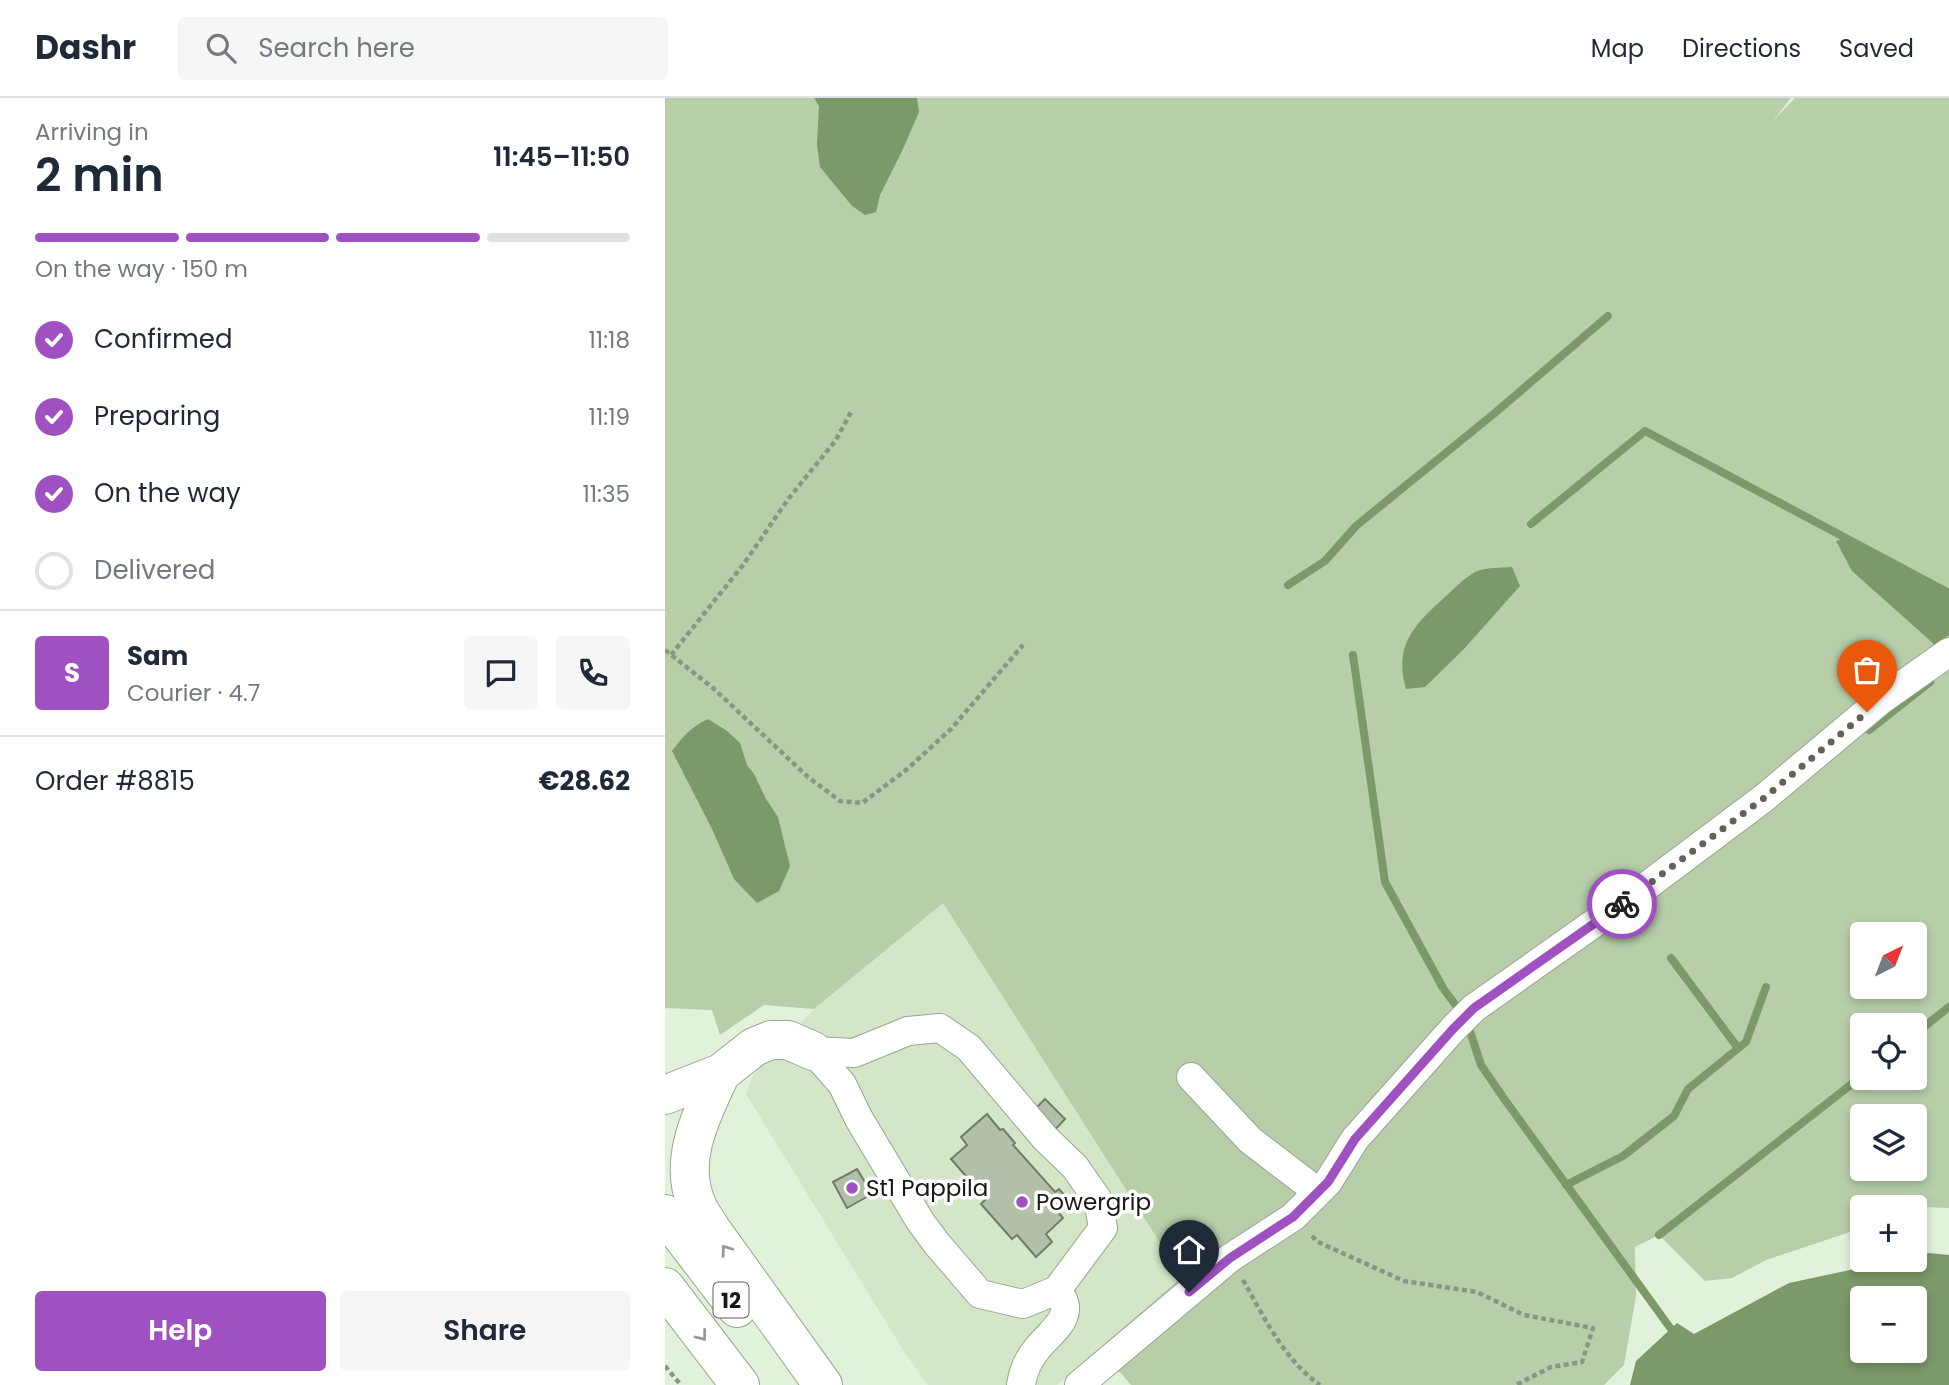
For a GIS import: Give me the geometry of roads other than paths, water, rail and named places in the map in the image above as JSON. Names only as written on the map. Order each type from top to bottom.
[{"type":"highway","points":[[665,1094],[721,1073],[754,1047],[771,1040],[788,1040],[813,1052]]},
{"type":"highway","points":[[721,1073],[694,1133],[690,1167],[693,1193],[698,1207],[712,1229],[823,1385]]},
{"type":"highway","name":"12","points":[[665,1214],[796,1385]]},
{"type":"highway","name":"12","points":[[665,1287],[740,1385]]},
{"type":"lane","points":[[1079,1385],[1230,1258],[1293,1217],[1328,1182],[1355,1139],[1474,1008],[1654,881],[1764,798],[1881,700],[1949,652]]},
{"type":"lane","points":[[940,1028],[969,1048],[1045,1138],[1075,1167],[1098,1199],[1103,1228],[1056,1290],[1023,1304],[980,1294],[920,1221],[859,1119],[842,1084],[813,1052],[854,1053],[908,1031],[940,1028]]},
{"type":"lane","points":[[1191,1077],[1250,1140],[1318,1192]]},
{"type":"lane","points":[[1021,1385],[1026,1365],[1061,1321],[1065,1312],[1064,1301],[1056,1290]]},
{"type":"waterway","points":[[1288,585],[1325,561],[1356,526],[1608,316]]},
{"type":"waterway","points":[[1531,524],[1645,431],[1949,593]]},
{"type":"waterway","points":[[1353,655],[1385,882],[1443,988],[1457,1007]]},
{"type":"waterway","points":[[1869,730],[1930,682]]},
{"type":"waterway","points":[[1671,958],[1738,1048]]},
{"type":"waterway","points":[[1566,1185],[1623,1156],[1674,1116],[1688,1089],[1746,1042],[1766,987]]},
{"type":"waterway","points":[[1927,1024],[1949,1007]]},
{"type":"waterway","points":[[1469,1028],[1481,1065],[1671,1329]]},
{"type":"waterway","points":[[1659,1235],[1850,1085]]},
{"type":"place","name":"St1 Pappila","points":[[852,1188]]},
{"type":"place","name":"Powergrip","points":[[1022,1202]]}]
